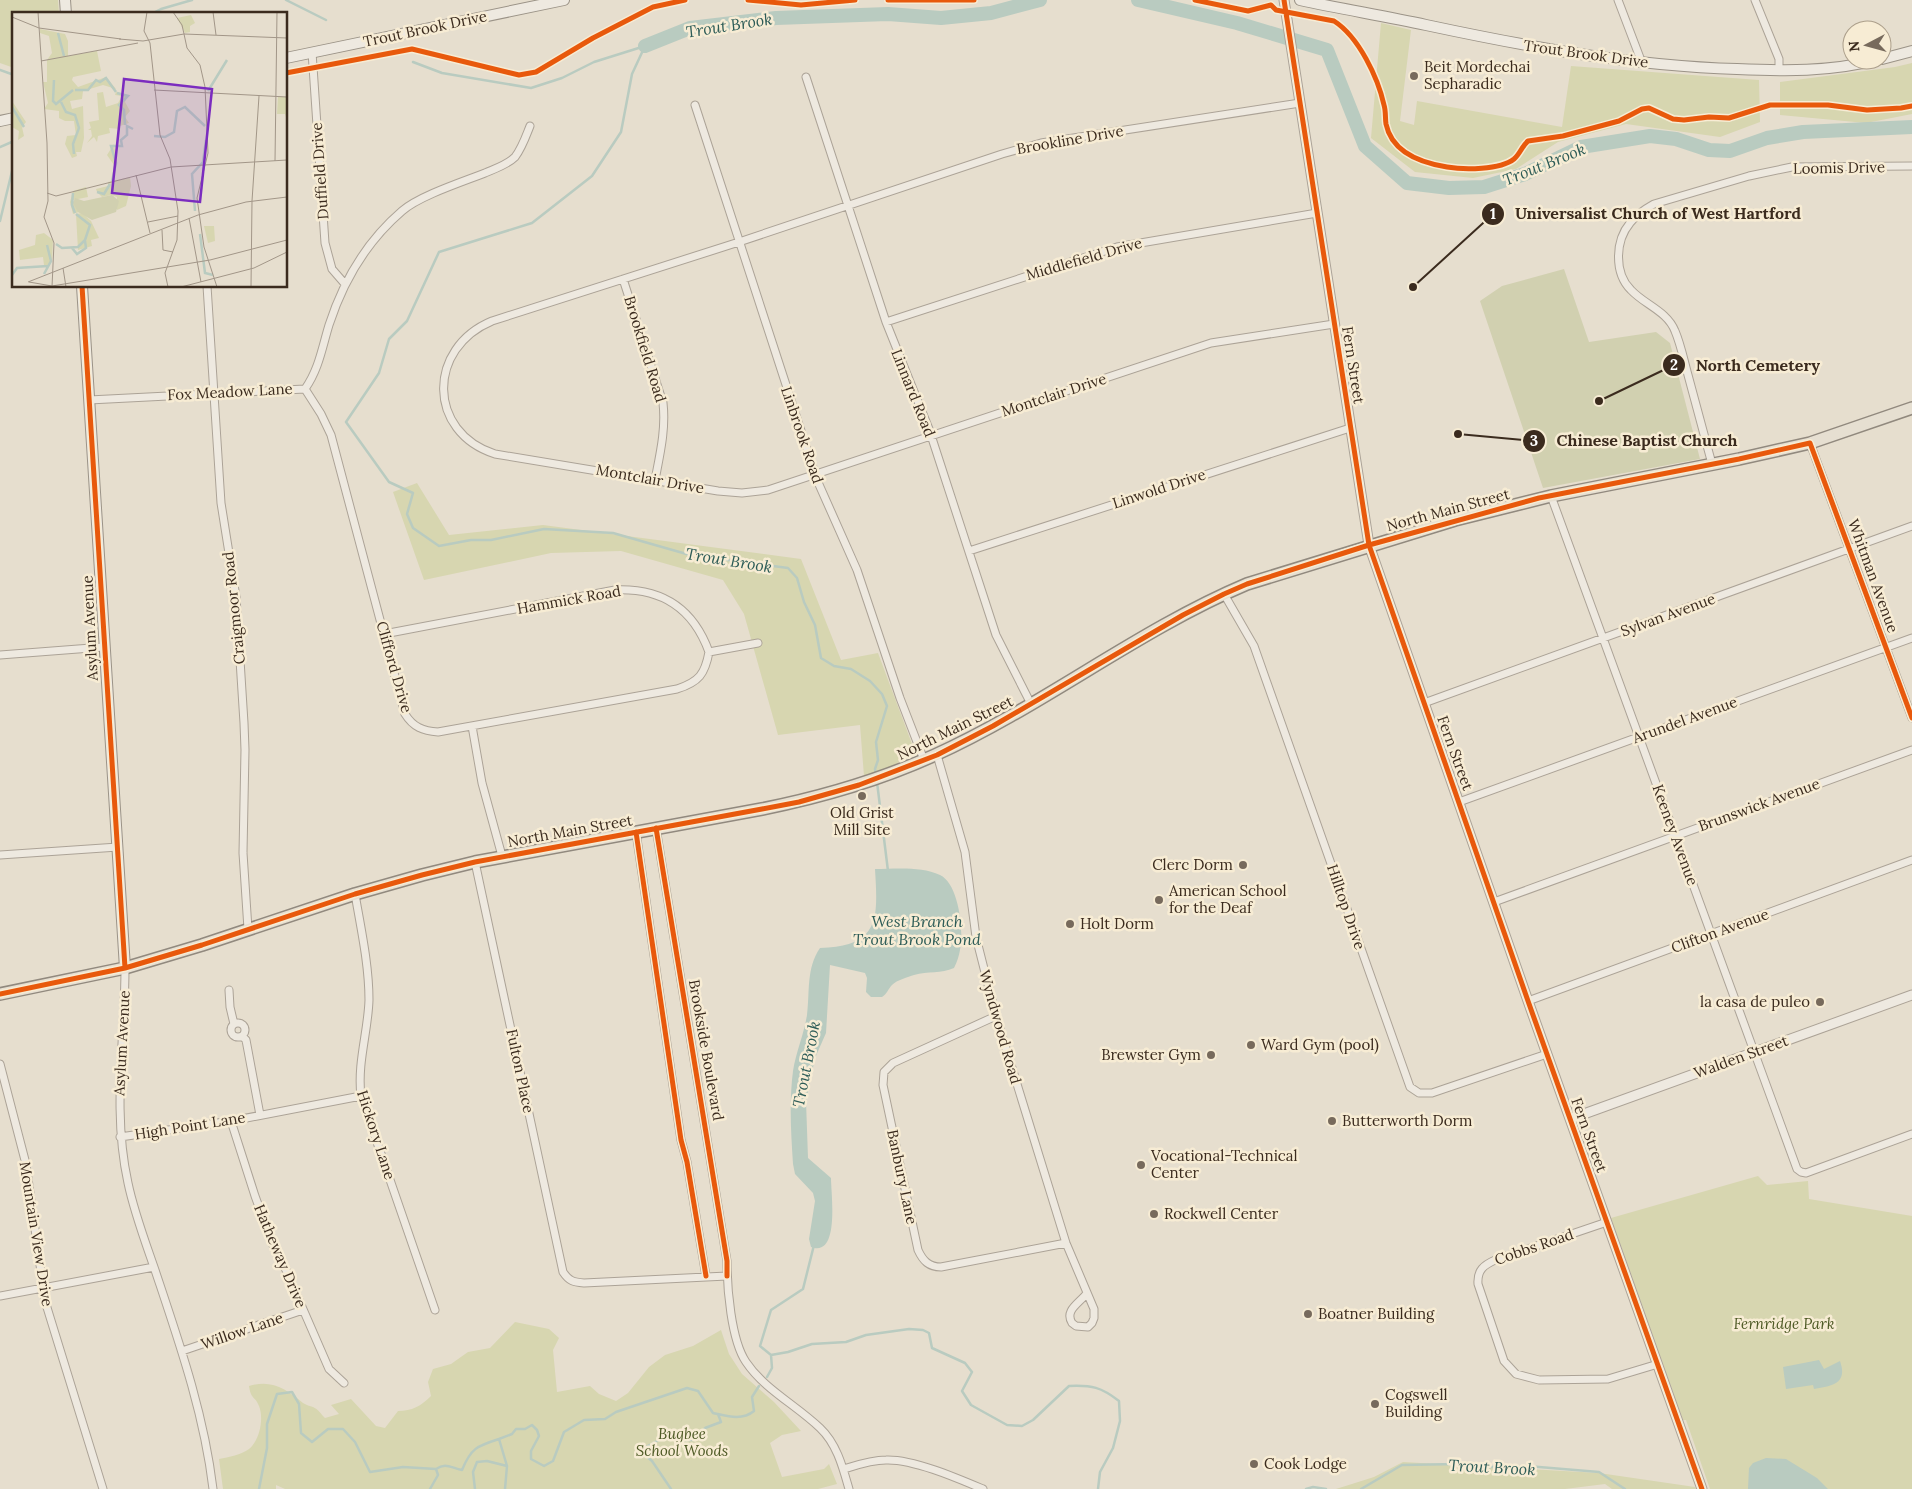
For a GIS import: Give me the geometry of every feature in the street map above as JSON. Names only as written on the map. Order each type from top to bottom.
[{"type":"main road","name":"Trout Brook Drive","points":[[288,58],[564,0]]},
{"type":"main road","name":"Trout Brook Drive","points":[[1300,0],[1505,42],[1584,56],[1703,68],[1779,71],[1842,66]]},
{"type":"main road","points":[[1892,56],[1912,51]]},
{"type":"main road","name":"Asylum Avenue","points":[[82,288],[126,968]]},
{"type":"main road","name":"North Main Street","points":[[0,994],[126,968],[355,894],[475,862],[790,804],[859,785],[937,754],[1031,704],[1153,632],[1224,594],[1247,584],[1455,520],[1551,496],[1810,443],[1912,408]]},
{"type":"street","name":"Fern Street","points":[[1284,0],[1369,545],[1528,1001],[1702,1489]]},
{"type":"street","points":[[1618,0],[1642,63]]},
{"type":"street","points":[[1755,0],[1779,59],[1779,71]]},
{"type":"street","name":"Duffield Drive","points":[[312,52],[325,243],[332,269],[345,284]]},
{"type":"street","name":"Linnard Road","points":[[806,77],[886,322],[931,436],[996,635],[1031,704]]},
{"type":"street","name":"Brookline Drive","points":[[848,205],[1041,143],[1300,103]]},
{"type":"street","name":"Linbrook Road","points":[[694,105],[814,473],[857,570],[900,698],[924,760]]},
{"type":"street","name":"Fox Meadow Lane","points":[[89,400],[304,389],[317,368],[329,325],[345,284],[373,242],[402,210],[418,200],[491,171],[515,157],[522,146],[530,126]]},
{"type":"street","name":"Loomis Drive","points":[[1712,464],[1680,346],[1671,322],[1638,296],[1624,281],[1619,258],[1620,242],[1629,223],[1654,204],[1749,176],[1792,167],[1912,166]]},
{"type":"street","name":"Montclair Drive","points":[[848,205],[492,321],[472,331],[457,346],[443,379],[445,401],[449,416],[457,430],[472,443],[488,452],[718,491],[749,493],[768,490],[814,473],[1211,343],[1334,324]]},
{"type":"street","name":"Middlefield Drive","points":[[886,322],[1117,246],[1317,213]]},
{"type":"street","name":"Brookfield Road","points":[[623,279],[663,403],[665,418],[655,480]]},
{"type":"street","name":"Craigmoor Road","points":[[207,288],[221,503],[236,597],[245,750],[242,853],[248,929]]},
{"type":"street","name":"Clifford Drive","points":[[304,389],[322,414],[331,435],[405,714],[409,722],[426,732],[438,732],[682,687],[694,682],[704,671],[710,652]]},
{"type":"street","name":"Linwold Drive","points":[[969,552],[1350,428]]},
{"type":"street","name":"Whitman Avenue","points":[[1810,443],[1912,718]]},
{"type":"street","name":"Keeney Avenue","points":[[1551,496],[1796,1166],[1801,1172],[1806,1173],[1912,1134]]},
{"type":"street","name":"Sylvan Avenue","points":[[1424,703],[1912,526]]},
{"type":"street","name":"Hammick Road","points":[[384,634],[615,590],[632,589],[661,596],[679,607],[699,629],[710,652]]},
{"type":"street","name":"Hilltop Drive","points":[[1224,594],[1254,646],[1410,1087],[1419,1093],[1432,1093],[1547,1054]]},
{"type":"street","name":"Arundel Avenue","points":[[1459,802],[1912,638]]},
{"type":"street","points":[[710,652],[758,643]]},
{"type":"street","points":[[0,655],[104,648]]},
{"type":"street","points":[[472,726],[482,783],[502,856]]},
{"type":"street","name":"Brunswick Avenue","points":[[1494,902],[1912,750]]},
{"type":"street","name":"Wyndwood Road","points":[[937,754],[965,852],[976,937],[996,1016],[1066,1243],[1087,1292],[1094,1309],[1092,1323],[1088,1327],[1082,1328],[1072,1323],[1069,1314],[1071,1309],[1081,1301],[1087,1292]]},
{"type":"street","name":"Brookside Boulevard","points":[[656,828],[711,1159],[727,1261],[734,1331],[738,1348],[745,1361],[764,1382],[821,1429],[834,1448],[844,1469],[850,1489]]},
{"type":"street","points":[[636,832],[682,1140],[706,1276],[727,1276]]},
{"type":"street","points":[[0,855],[118,847]]},
{"type":"street","name":"Clifton Avenue","points":[[1528,1001],[1912,860]]},
{"type":"street","name":"Fulton Place","points":[[475,862],[563,1272],[568,1279],[575,1283],[706,1276]]},
{"type":"street","name":"Hickory Lane","points":[[355,894],[368,982],[369,1002],[360,1078],[361,1096],[435,1310]]},
{"type":"street","name":"Asylum Avenue","points":[[126,968],[118,1110],[120,1138],[128,1182],[182,1351],[206,1438],[213,1489]]},
{"type":"street","name":"High Point Lane","points":[[229,990],[234,1024],[239,1022],[244,1026],[245,1031],[242,1036],[246,1040],[260,1115]]},
{"type":"street","name":"Walden Street","points":[[1570,1119],[1912,995]]},
{"type":"street","name":"Banbury Lane","points":[[996,1016],[893,1063],[884,1072],[883,1085],[918,1250],[926,1263],[933,1267],[941,1267],[1066,1243]]},
{"type":"street","name":"Mountain View Drive","points":[[0,1064],[26,1164],[42,1288],[103,1489]]},
{"type":"street","name":"High Point Lane","points":[[120,1138],[232,1121],[361,1096]]},
{"type":"street","name":"Hatheway Drive","points":[[232,1121],[255,1196],[274,1248],[328,1369],[344,1383]]},
{"type":"street","name":"Cobbs Road","points":[[1607,1222],[1495,1260],[1480,1270],[1478,1284],[1504,1361],[1516,1374],[1539,1380],[1608,1379],[1658,1364]]},
{"type":"street","points":[[0,1296],[154,1267]]},
{"type":"street","name":"Willow Lane","points":[[182,1351],[303,1310]]},
{"type":"street","points":[[844,1469],[871,1462],[896,1460],[922,1466],[983,1489]]},
{"type":"green space","points":[[0,0],[58,0],[59,12],[12,12],[12,67],[0,63]]},
{"type":"green space","points":[[1381,23],[1411,30],[1400,121],[1414,125],[1417,101],[1562,127],[1571,66],[1759,80],[1760,122],[1720,137],[1626,124],[1558,142],[1516,169],[1473,178],[1415,172],[1371,138]]},
{"type":"green space","points":[[1912,63],[1912,114],[1866,123],[1780,115],[1780,82],[1872,70],[1892,70],[1892,67]]},
{"type":"green space","points":[[1564,269],[1589,342],[1656,332],[1670,343],[1700,459],[1543,488],[1480,301],[1502,286]]},
{"type":"green space","points":[[417,483],[449,535],[543,525],[801,559],[841,660],[878,653],[915,752],[891,767],[864,776],[860,725],[778,735],[744,614],[723,580],[621,551],[551,553],[424,580],[393,492]]},
{"type":"green space","name":"Fernridge Park","points":[[1758,1176],[1767,1185],[1808,1181],[1809,1199],[1912,1216],[1912,1489],[1710,1489],[1686,1420],[1683,1420],[1611,1218]]},
{"type":"green space","name":"Bugbee School Woods","points":[[515,1322],[549,1329],[559,1338],[553,1350],[557,1392],[590,1386],[599,1394],[616,1401],[628,1393],[649,1367],[665,1355],[693,1346],[721,1330],[729,1354],[742,1374],[774,1402],[801,1431],[782,1435],[770,1443],[782,1477],[824,1469],[829,1464],[837,1484],[818,1489],[285,1489],[276,1485],[276,1489],[223,1489],[219,1459],[239,1454],[249,1449],[256,1440],[260,1429],[261,1417],[258,1403],[251,1394],[249,1386],[265,1384],[278,1387],[291,1393],[304,1404],[315,1408],[325,1418],[339,1414],[331,1405],[351,1399],[376,1426],[385,1428],[398,1411],[416,1407],[424,1403],[431,1396],[428,1382],[433,1369],[451,1364],[468,1352],[490,1348]]},
{"type":"green space","points":[[1403,1462],[1599,1473],[1695,1487],[1696,1489],[1612,1489],[1605,1484],[1565,1489],[1336,1489],[1374,1477]]},
{"type":"water","name":"West Branch Trout Brook Pond","points":[[875,869],[925,870],[940,875],[946,880],[952,888],[959,909],[960,950],[954,968],[919,974],[903,979],[892,985],[882,997],[871,997],[866,992],[867,978],[865,973],[830,965],[826,1033],[815,1058],[806,1101],[808,1158],[831,1178],[832,1223],[826,1243],[820,1248],[811,1247],[809,1239],[815,1201],[813,1193],[795,1174],[793,1164],[791,1106],[793,1071],[806,1022],[812,964],[820,948],[840,946],[854,942],[865,935],[871,926],[875,915],[876,902]]},
{"type":"water","points":[[1819,1360],[1824,1369],[1840,1361],[1842,1375],[1837,1382],[1827,1387],[1814,1389],[1813,1385],[1786,1389],[1783,1367]]},
{"type":"water","points":[[1766,1458],[1786,1459],[1817,1478],[1828,1489],[1748,1489],[1749,1468],[1753,1463]]},
{"type":"waterway","points":[[155,12],[192,0]]},
{"type":"waterway","points":[[286,0],[326,20]]},
{"type":"waterway","name":"Trout Brook","points":[[645,46],[690,28],[776,18],[888,14],[941,18],[991,13],[1040,0]]},
{"type":"waterway","name":"Trout Brook","points":[[1138,0],[1237,23],[1327,50],[1365,146],[1407,183],[1449,188],[1484,187],[1525,174],[1581,147],[1650,136],[1676,139],[1709,150],[1730,151],[1767,138],[1803,132],[1912,127]]},
{"type":"waterway","name":"Trout Brook","points":[[645,46],[632,74],[621,132],[592,176],[532,223],[439,252],[407,321],[389,339],[379,373],[346,422],[389,482],[413,493],[407,514],[413,528],[439,546],[471,540],[491,540],[544,529],[613,533],[690,555],[788,568],[797,578],[804,602],[815,625],[821,658],[834,666],[851,669],[870,681],[882,694],[887,706],[876,742],[878,760],[875,769],[876,775]]},
{"type":"waterway","points":[[413,62],[442,73],[531,88],[562,78],[594,62],[645,46]]},
{"type":"waterway","points":[[0,70],[12,74]]},
{"type":"waterway","points":[[0,147],[12,142]]},
{"type":"waterway","points":[[0,221],[12,171]]},
{"type":"waterway","name":"Trout Brook","points":[[877,782],[888,871]]},
{"type":"waterway","name":"Trout Brook","points":[[814,1245],[803,1289],[771,1310],[760,1346],[771,1355],[788,1352],[812,1344],[846,1342],[866,1335],[909,1329],[923,1330],[929,1333],[932,1348],[965,1363],[972,1372],[962,1391],[971,1405],[1007,1425],[1022,1426],[1033,1420],[1069,1386],[1084,1386],[1101,1390],[1119,1401],[1120,1421],[1113,1448],[1100,1472],[1098,1489]]},
{"type":"waterway","points":[[767,1377],[772,1368],[771,1355]]},
{"type":"waterway","points":[[505,1489],[507,1466],[499,1439],[512,1434],[516,1429],[525,1429],[532,1425],[537,1430],[539,1436],[531,1451],[531,1459],[544,1466],[553,1461],[564,1432],[584,1420],[605,1419],[616,1412],[687,1388],[698,1391],[713,1413],[739,1417],[754,1411],[752,1397],[759,1386]]},
{"type":"waterway","points":[[259,1489],[267,1448],[267,1424],[277,1394],[292,1392],[299,1404],[301,1433],[312,1442],[328,1429],[343,1429],[355,1442],[370,1472],[403,1467],[436,1469],[438,1475],[430,1489]]},
{"type":"waterway","points":[[671,1489],[652,1461],[645,1455],[644,1448],[672,1433],[681,1440],[694,1440],[705,1428],[721,1422],[718,1414]]},
{"type":"waterway","points":[[436,1469],[446,1466],[462,1470],[472,1452],[480,1446],[499,1439]]},
{"type":"waterway","points":[[475,1489],[473,1472],[477,1462],[487,1461],[507,1466]]},
{"type":"waterway","name":"Trout Brook","points":[[1361,1489],[1402,1465],[1457,1464],[1490,1467],[1527,1466],[1599,1472],[1625,1489]]},
{"type":"waterway","name":"Trout Brook","points":[[1306,1489],[1313,1487],[1326,1489]]},
{"type":"cycle path","points":[[288,73],[412,49],[519,75],[536,72],[593,38],[653,7],[685,0]]},
{"type":"cycle path","points":[[748,0],[801,5],[855,0]]},
{"type":"cycle path","points":[[888,0],[974,0]]},
{"type":"cycle path","points":[[1195,0],[1248,11],[1271,5],[1276,10],[1334,21],[1352,37],[1366,59],[1385,107],[1386,124],[1389,134],[1395,142],[1409,155],[1428,163],[1447,167],[1472,169],[1508,163],[1518,155],[1528,141],[1563,136],[1619,121],[1642,109],[1649,108],[1673,119],[1684,120],[1709,117],[1729,118],[1770,105],[1828,105],[1867,110],[1912,106]]},
{"type":"cycle path","points":[[1284,0],[1369,545],[1528,1001],[1702,1489]]},
{"type":"cycle path","points":[[82,288],[125,968]]},
{"type":"cycle path","points":[[0,994],[125,968],[202,945],[355,894],[475,862],[799,802],[859,785],[937,755],[993,726],[1183,615],[1247,584],[1369,545],[1539,498],[1739,459],[1810,443],[1912,718]]},
{"type":"cycle path","points":[[656,828],[727,1261],[727,1276]]},
{"type":"cycle path","points":[[636,832],[681,1140],[687,1162],[706,1276]]},
{"type":"place","name":"Beit Mordechai Sepharadic","points":[[1414,76]]},
{"type":"place","name":"Universalist Church of West Hartford","points":[[1413,287]]},
{"type":"place","name":"North Cemetery","points":[[1599,401]]},
{"type":"place","name":"Chinese Baptist Church","points":[[1458,434]]},
{"type":"place","name":"Old Grist Mill Site","points":[[862,796]]},
{"type":"place","name":"Clerc Dorm","points":[[1243,865]]},
{"type":"place","name":"American School for the Deaf","points":[[1159,900]]},
{"type":"place","name":"Holt Dorm","points":[[1070,924]]},
{"type":"place","name":"la casa de puleo","points":[[1820,1002]]},
{"type":"place","name":"Ward Gym (pool)","points":[[1251,1045]]},
{"type":"place","name":"Brewster Gym","points":[[1211,1055]]},
{"type":"place","name":"Butterworth Dorm","points":[[1332,1121]]},
{"type":"place","name":"Vocational-Technical Center","points":[[1141,1165]]},
{"type":"place","name":"Rockwell Center","points":[[1154,1214]]},
{"type":"place","name":"Boatner Building","points":[[1308,1314]]},
{"type":"place","name":"Cogswell Building","points":[[1375,1404]]},
{"type":"place","name":"Cook Lodge","points":[[1254,1464]]}]
